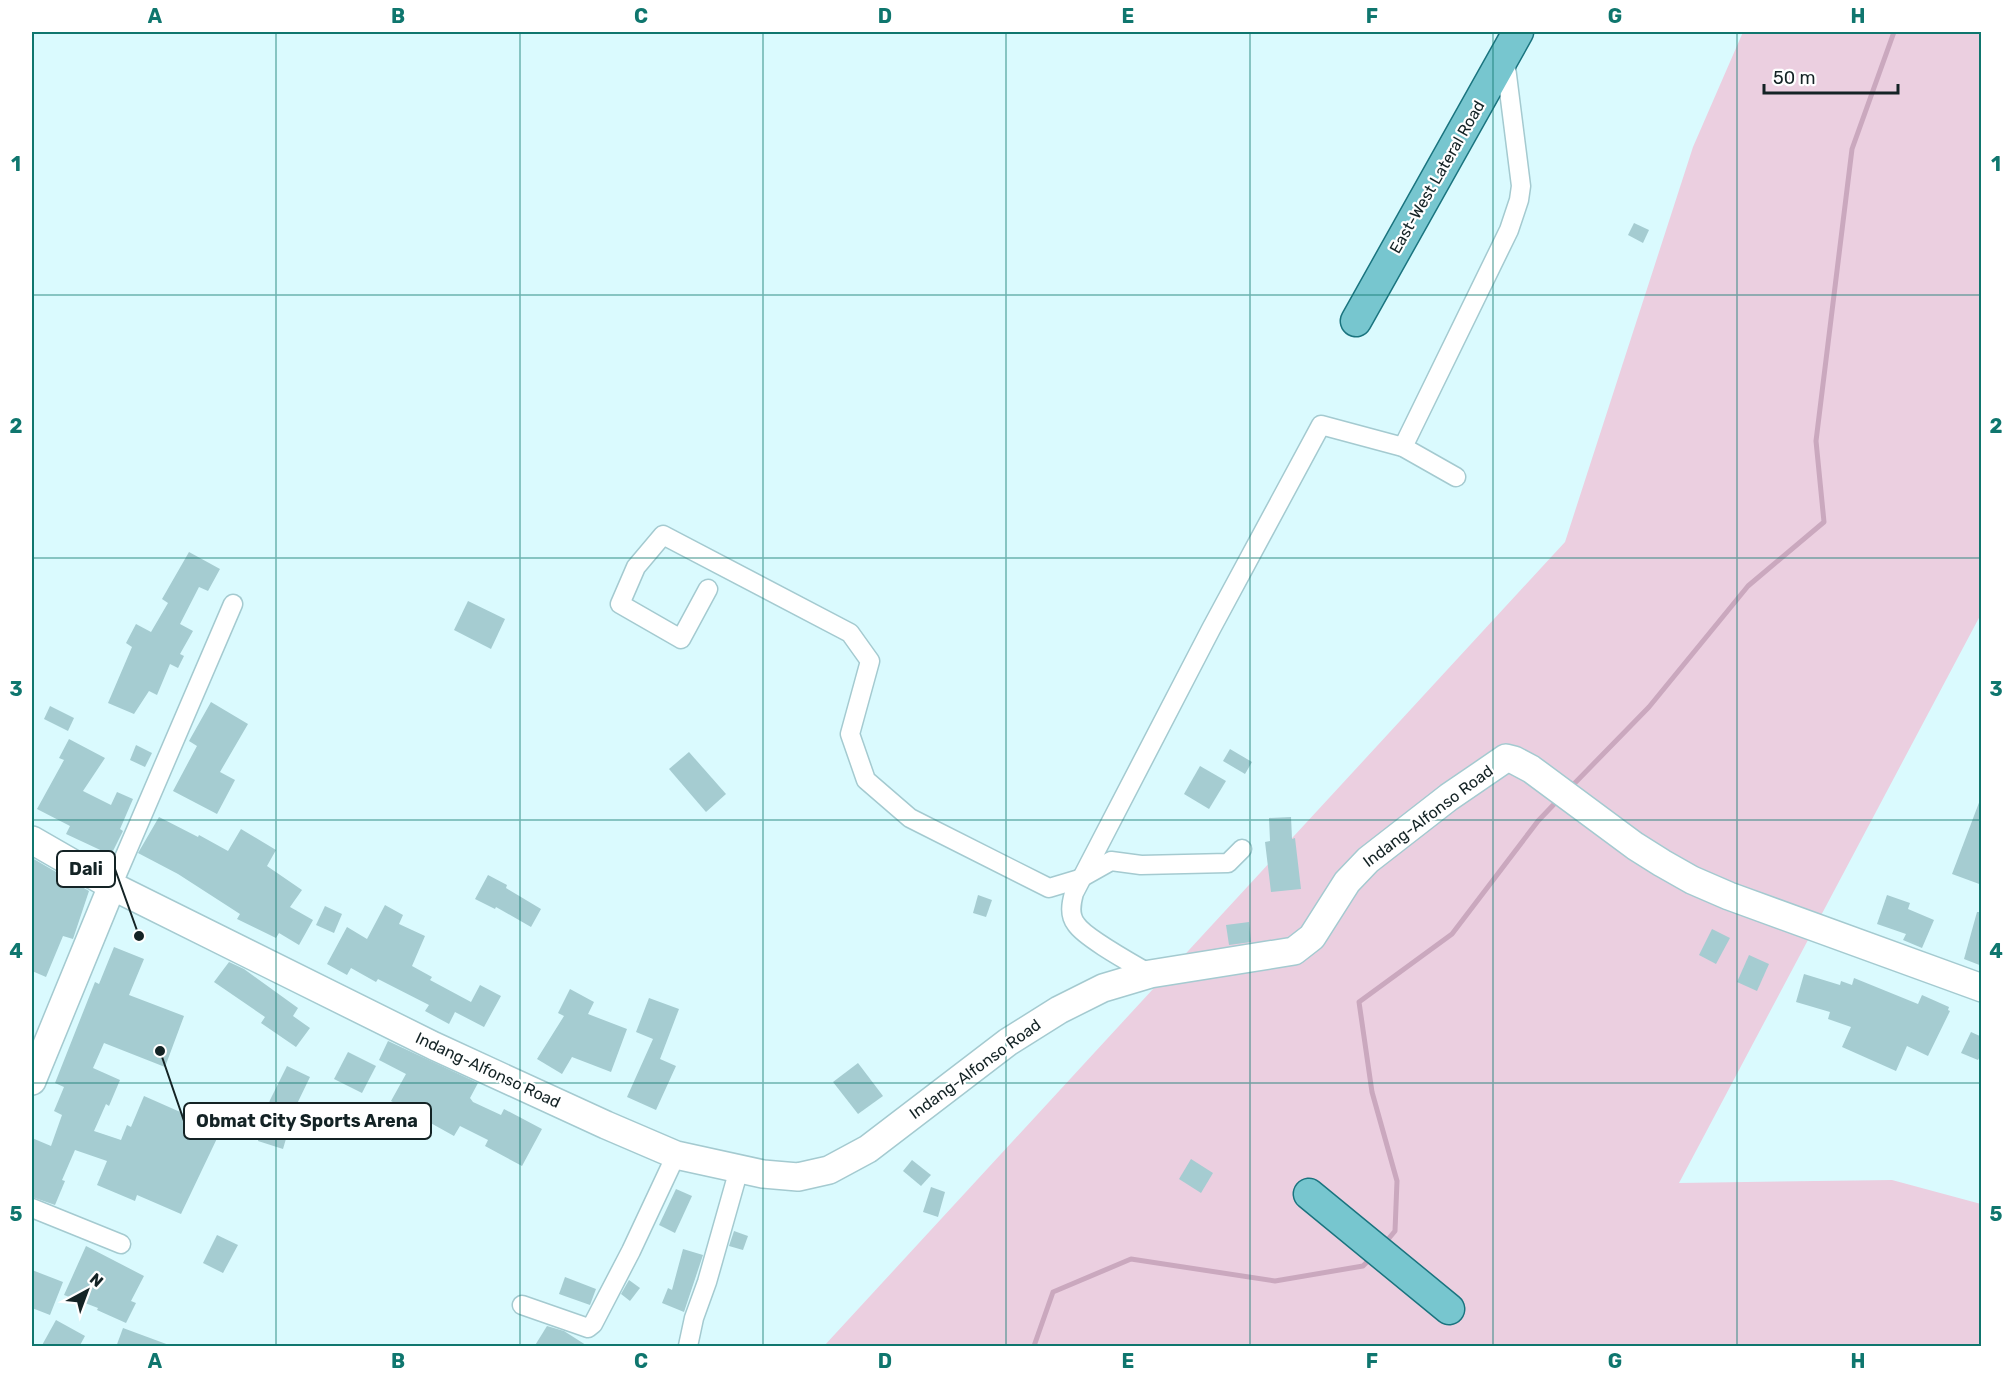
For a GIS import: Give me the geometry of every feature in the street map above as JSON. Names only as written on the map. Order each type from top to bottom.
[{"type":"main road","name":"East-West Lateral Road","points":[[1356,321],[1518,32]]},
{"type":"main road","name":"Indang-Alfonso Road","points":[[32,840],[112,886],[434,1046],[606,1125],[676,1155],[763,1174],[798,1177],[829,1170],[868,1149],[1034,1024],[1103,988],[1150,974],[1294,951],[1312,937],[1357,870],[1502,759],[1510,758],[1532,769],[1635,846],[1692,880],[1729,896],[1982,988]]},
{"type":"main road","points":[[32,1081],[112,886]]},
{"type":"main road","points":[[1309,1194],[1449,1309]]},
{"type":"street","points":[[1403,447],[1509,230],[1519,200],[1521,174],[1504,57]]},
{"type":"street","points":[[1150,974],[1076,926],[1071,909],[1074,893],[1079,879],[1321,425],[1403,447],[1456,477]]},
{"type":"street","points":[[708,589],[681,639],[620,604],[636,567],[663,534],[850,633],[870,661],[850,734],[866,780],[910,818],[1049,888],[1079,879],[1111,861],[1142,865],[1228,863],[1242,849]]},
{"type":"street","points":[[112,886],[233,604]]},
{"type":"street","points":[[522,1305],[588,1328],[593,1324],[631,1251],[676,1155]]},
{"type":"street","points":[[688,1347],[694,1318],[707,1282],[739,1169]]},
{"type":"street","points":[[32,1208],[121,1244]]},
{"type":"shaded area","points":[[1743,32],[1981,32],[1981,614],[1679,1183],[1892,1180],[1981,1204],[1981,1346],[824,1346],[1565,542],[1693,147]]},
{"type":"building","points":[[1634,223],[1649,230],[1643,243],[1628,235]]},
{"type":"building","points":[[189,552],[220,569],[208,591],[199,587],[180,624],[193,631],[180,654],[184,656],[178,668],[170,664],[157,695],[149,691],[134,714],[108,703],[132,647],[126,643],[136,624],[151,632],[168,603],[162,599]]},
{"type":"building","points":[[468,601],[505,619],[491,649],[454,630]]},
{"type":"building","points":[[211,702],[248,724],[220,772],[235,780],[217,814],[173,791],[197,746],[189,741]]},
{"type":"building","points":[[50,706],[74,718],[68,731],[44,719]]},
{"type":"building","points":[[69,739],[105,758],[83,791],[111,805],[117,792],[133,799],[120,829],[123,831],[111,855],[66,834],[70,826],[37,809],[64,760],[59,758]]},
{"type":"building","points":[[136,745],[152,753],[145,767],[130,760]]},
{"type":"building","points":[[1230,749],[1252,762],[1245,774],[1223,761]]},
{"type":"building","points":[[689,752],[726,794],[706,812],[669,769]]},
{"type":"building","points":[[1200,766],[1226,781],[1209,809],[1184,794]]},
{"type":"building","points":[[1980,800],[1982,800],[1982,885],[1952,874]]},
{"type":"building","points":[[159,817],[228,851],[241,829],[276,850],[267,866],[302,890],[290,907],[313,920],[299,945],[279,933],[276,938],[237,919],[240,914],[178,874],[138,853]]},
{"type":"building","points":[[1291,817],[1292,839],[1295,838],[1301,889],[1271,892],[1265,842],[1270,841],[1269,818]]},
{"type":"building","points":[[32,858],[89,891],[73,939],[63,936],[46,977],[32,971]]},
{"type":"building","points":[[488,875],[507,885],[506,888],[541,909],[531,927],[496,907],[495,909],[475,899]]},
{"type":"building","points":[[978,895],[992,900],[986,917],[973,913]]},
{"type":"building","points":[[1887,895],[1910,903],[1908,909],[1934,920],[1922,948],[1903,940],[1906,934],[1877,924]]},
{"type":"building","points":[[385,905],[403,915],[399,924],[425,936],[412,966],[432,977],[430,980],[471,1002],[480,985],[501,996],[484,1027],[455,1012],[449,1024],[425,1011],[429,1005],[378,979],[376,982],[351,968],[347,975],[327,964],[347,927],[367,939]]},
{"type":"building","points":[[325,906],[342,914],[334,933],[316,925]]},
{"type":"building","points":[[1977,912],[1982,912],[1982,966],[1964,959]]},
{"type":"building","points":[[1249,922],[1251,942],[1229,945],[1226,925]]},
{"type":"building","points":[[1712,929],[1730,938],[1716,964],[1699,955]]},
{"type":"building","points":[[114,947],[144,959],[129,995],[184,1016],[165,1067],[104,1043],[93,1068],[120,1080],[109,1106],[106,1104],[94,1131],[121,1140],[127,1125],[131,1127],[144,1096],[221,1130],[181,1214],[137,1195],[135,1201],[97,1185],[107,1161],[75,1150],[62,1180],[65,1181],[55,1205],[32,1197],[32,1138],[51,1146],[62,1115],[54,1111],[64,1087],[55,1083],[95,982],[99,984]]},
{"type":"building","points":[[1749,955],[1769,964],[1757,991],[1737,982]]},
{"type":"building","points":[[229,962],[244,969],[298,1008],[293,1016],[310,1028],[296,1047],[261,1023],[265,1017],[214,982]]},
{"type":"building","points":[[1804,974],[1840,985],[1841,981],[1852,985],[1854,978],[1918,1004],[1922,995],[1949,1007],[1950,1011],[1928,1056],[1907,1046],[1896,1071],[1842,1047],[1851,1027],[1828,1019],[1830,1012],[1796,1002]]},
{"type":"building","points":[[570,989],[594,1002],[588,1014],[627,1029],[611,1072],[572,1057],[562,1074],[537,1059],[564,1016],[558,1013]]},
{"type":"building","points":[[649,998],[679,1009],[660,1059],[676,1066],[656,1110],[627,1097],[653,1039],[636,1032]]},
{"type":"building","points":[[1971,1032],[1982,1037],[1982,1053],[1978,1060],[1961,1053]]},
{"type":"building","points":[[388,1041],[478,1083],[470,1098],[473,1102],[501,1115],[504,1109],[542,1129],[522,1166],[485,1146],[488,1140],[460,1126],[454,1136],[391,1101],[406,1074],[379,1060]]},
{"type":"building","points":[[348,1052],[376,1066],[362,1093],[334,1079]]},
{"type":"building","points":[[858,1063],[883,1096],[858,1114],[833,1082]]},
{"type":"building","points":[[287,1066],[310,1077],[295,1108],[283,1149],[258,1141],[270,1100]]},
{"type":"building","points":[[1191,1159],[1213,1173],[1201,1193],[1179,1179]]},
{"type":"building","points":[[912,1160],[931,1175],[921,1186],[903,1171]]},
{"type":"building","points":[[931,1187],[945,1192],[938,1217],[923,1212]]},
{"type":"building","points":[[676,1189],[692,1196],[675,1233],[659,1225]]},
{"type":"building","points":[[734,1231],[748,1236],[743,1250],[729,1246]]},
{"type":"building","points":[[217,1235],[238,1245],[223,1273],[203,1263]]},
{"type":"building","points":[[86,1246],[144,1276],[131,1301],[136,1303],[126,1323],[97,1310],[98,1308],[64,1295]]},
{"type":"building","points":[[683,1249],[703,1255],[684,1312],[662,1303],[668,1288],[672,1290]]},
{"type":"building","points":[[32,1270],[63,1282],[50,1315],[32,1308]]},
{"type":"building","points":[[565,1277],[596,1289],[590,1305],[559,1294]]},
{"type":"building","points":[[629,1280],[640,1288],[630,1301],[621,1294]]},
{"type":"building","points":[[56,1320],[85,1336],[79,1347],[41,1347]]},
{"type":"building","points":[[547,1326],[564,1331],[589,1347],[534,1347]]},
{"type":"building","points":[[123,1328],[169,1345],[168,1347],[116,1347]]},
{"type":"waterway","points":[[1570,788],[1649,707],[1748,586],[1824,522],[1816,441],[1852,149],[1894,32]]},
{"type":"waterway","points":[[1385,1243],[1395,1231],[1397,1181],[1372,1092],[1359,1002],[1452,934],[1538,821],[1559,799]]},
{"type":"waterway","points":[[1034,1346],[1053,1292],[1131,1259],[1275,1281],[1363,1266],[1373,1256]]},
{"type":"place","name":"Dali","points":[[139,936]]},
{"type":"place","name":"Obmat City Sports Arena","points":[[160,1051]]}]
